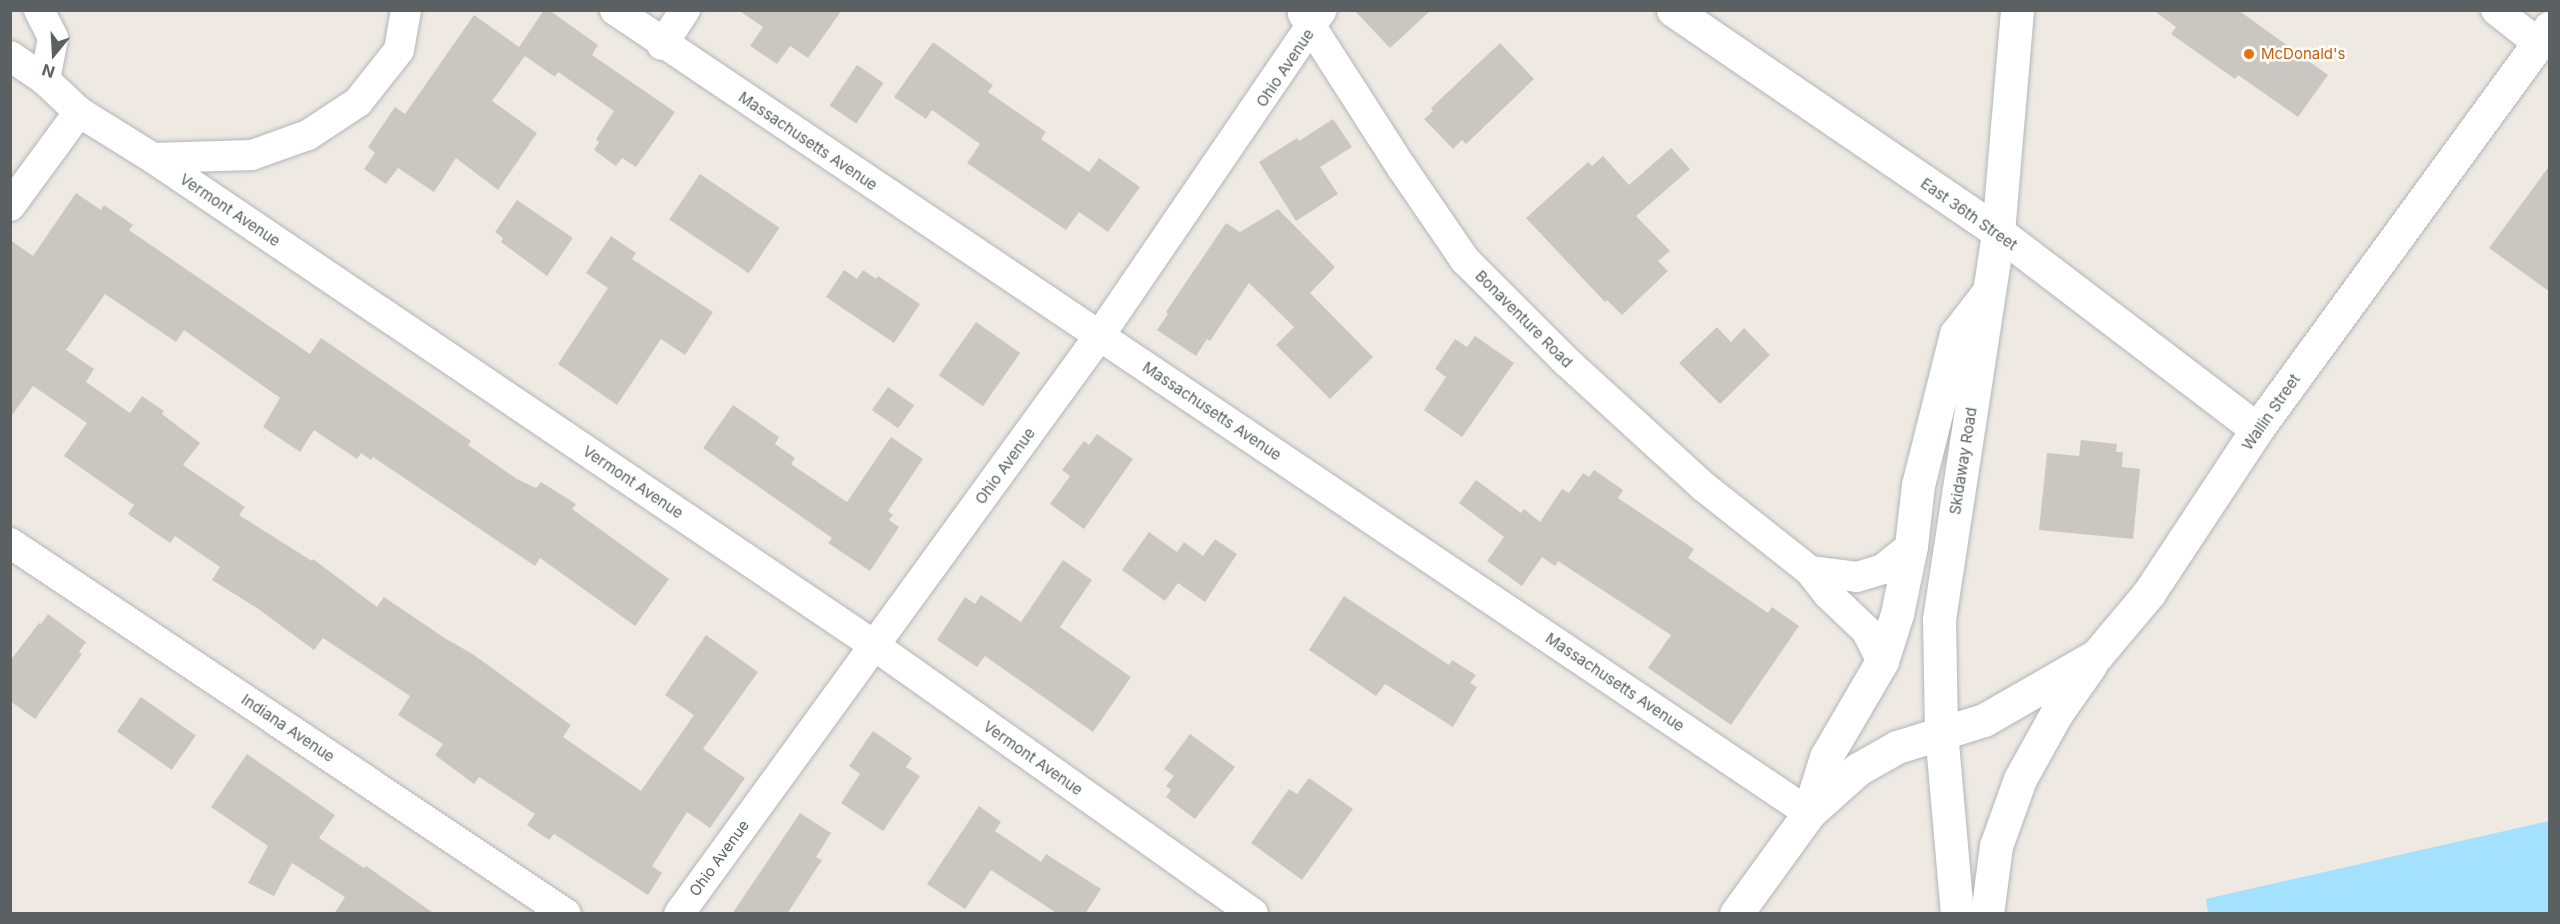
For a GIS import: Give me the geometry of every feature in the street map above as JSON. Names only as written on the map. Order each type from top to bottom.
[{"type":"main road","name":"East 36th Street","points":[[1672,10],[1998,232],[2257,429]]},
{"type":"main road","name":"Skidaway Road","points":[[1957,914],[1941,732],[1939,619],[1998,232],[2017,10]]},
{"type":"main road","name":"Wallin Street","points":[[1809,813],[1858,769],[1897,747],[1984,720],[2097,655],[2149,593],[2257,429],[2544,35]]},
{"type":"main road","points":[[1736,914],[1809,813],[1826,757],[1882,661],[1897,614],[1911,546],[1918,485],[1956,333],[1988,292]]},
{"type":"main road","points":[[1987,914],[1996,846],[2020,779],[2056,714],[2097,655]]},
{"type":"street","points":[[39,10],[53,38],[45,80]]},
{"type":"street","points":[[153,158],[252,155],[308,135],[358,102],[399,51],[406,10]]},
{"type":"street","name":"Massachusetts Avenue","points":[[615,10],[662,45],[1100,335],[1809,813]]},
{"type":"street","points":[[662,45],[684,10]]},
{"type":"street","points":[[2496,10],[2544,35]]},
{"type":"street","name":"Ohio Avenue","points":[[679,914],[1100,335],[1312,16]]},
{"type":"street","name":"Bonaventure Road","points":[[1312,16],[1465,260],[1567,362],[1704,487],[1810,571],[1828,594],[1866,630],[1882,661]]},
{"type":"street","name":"Vermont Avenue","points":[[10,56],[45,80],[79,112],[153,158],[875,646],[1253,914]]},
{"type":"street","points":[[10,206],[79,112]]},
{"type":"street","name":"Indiana Avenue","points":[[10,543],[566,914]]},
{"type":"street","points":[[1810,571],[1857,577],[1883,569],[1911,546]]},
{"type":"water","points":[[2549,821],[2549,913],[2208,913],[2206,899]]},
{"type":"building","points":[[544,10],[549,10],[598,45],[592,55],[675,112],[636,167],[622,158],[616,166],[594,150],[599,142],[596,139],[614,111],[558,72],[555,77],[525,56],[492,101],[537,133],[498,190],[456,158],[434,192],[398,168],[386,184],[364,169],[375,153],[368,147],[395,107],[405,114],[474,15],[519,47]]},
{"type":"building","points":[[738,10],[842,10],[808,58],[790,46],[777,64],[750,46],[763,27]]},
{"type":"building","points":[[1354,10],[1431,10],[1390,48]]},
{"type":"building","name":"McDonald's","points":[[2153,10],[2238,10],[2328,75],[2298,117],[2238,75],[2235,79],[2171,34],[2176,27]]},
{"type":"building","points":[[933,42],[993,85],[988,92],[1046,132],[1041,139],[1089,172],[1099,158],[1140,187],[1108,232],[1079,212],[1066,230],[967,163],[980,144],[932,110],[926,119],[894,97]]},
{"type":"building","points":[[1500,43],[1534,79],[1466,144],[1462,140],[1453,149],[1424,119],[1433,111],[1431,108]]},
{"type":"building","points":[[857,65],[884,83],[856,124],[830,106]]},
{"type":"building","points":[[1333,119],[1352,147],[1320,167],[1338,194],[1296,221],[1259,162],[1297,138],[1299,141]]},
{"type":"building","points":[[1671,148],[1690,169],[1636,216],[1670,251],[1658,261],[1668,271],[1622,315],[1607,300],[1605,302],[1526,218],[1588,162],[1592,166],[1603,156],[1629,185]]},
{"type":"building","points":[[2550,165],[2550,292],[2489,248]]},
{"type":"building","points":[[700,174],[780,228],[749,273],[669,220]]},
{"type":"building","points":[[76,193],[101,210],[104,205],[133,225],[129,230],[310,354],[321,338],[471,441],[468,445],[517,479],[536,488],[541,482],[576,504],[572,509],[669,579],[635,626],[540,558],[535,566],[373,457],[371,460],[361,453],[357,459],[314,430],[300,452],[263,427],[280,398],[184,330],[176,342],[105,294],[66,350],[94,369],[86,382],[130,413],[142,396],[164,411],[162,414],[200,443],[183,465],[245,507],[239,515],[312,561],[313,559],[377,607],[384,597],[471,653],[571,725],[563,737],[641,791],[694,715],[665,695],[706,635],[758,672],[703,749],[745,778],[710,828],[687,812],[652,866],[662,873],[648,895],[554,834],[549,840],[527,825],[535,814],[479,777],[474,784],[435,755],[443,744],[398,715],[410,696],[323,638],[314,650],[257,608],[212,580],[220,567],[175,536],[170,543],[128,514],[134,505],[64,456],[87,423],[33,386],[10,418],[10,240],[33,256]]},
{"type":"building","points":[[517,200],[573,238],[547,276],[501,242],[503,238],[495,232]]},
{"type":"building","points":[[1278,209],[1335,267],[1310,293],[1373,357],[1330,399],[1276,345],[1294,327],[1249,283],[1210,341],[1207,339],[1196,356],[1157,330],[1168,314],[1166,312],[1226,223],[1240,232]]},
{"type":"building","points":[[611,236],[636,253],[632,259],[713,312],[685,355],[661,339],[617,405],[558,364],[608,288],[586,273]]},
{"type":"building","points":[[844,270],[857,279],[863,270],[876,279],[878,276],[920,304],[894,343],[826,297]]},
{"type":"building","points":[[976,322],[1020,353],[983,406],[939,375]]},
{"type":"building","points":[[1717,327],[1731,342],[1744,328],[1770,355],[1720,404],[1679,363]]},
{"type":"building","points":[[1475,336],[1514,363],[1462,437],[1424,410],[1446,377],[1435,369],[1455,339],[1467,347]]},
{"type":"building","points":[[888,387],[914,405],[898,428],[872,410]]},
{"type":"building","points":[[733,405],[779,437],[775,444],[795,458],[791,464],[847,502],[891,437],[923,459],[888,511],[893,515],[889,520],[899,527],[870,571],[828,543],[832,538],[703,448]]},
{"type":"building","points":[[1097,434],[1133,459],[1084,529],[1050,504],[1070,476],[1062,470],[1084,441],[1089,445]]},
{"type":"building","points":[[2081,440],[2117,444],[2116,452],[2123,452],[2122,467],[2140,469],[2133,539],[2039,530],[2047,453],[2079,456]]},
{"type":"building","points":[[1594,470],[1623,490],[1618,498],[1694,549],[1688,558],[1768,613],[1772,607],[1799,626],[1731,725],[1648,668],[1671,635],[1558,561],[1555,566],[1542,557],[1522,586],[1487,561],[1504,537],[1459,503],[1476,480],[1521,513],[1524,509],[1540,522],[1562,489],[1569,493],[1583,473],[1589,477]]},
{"type":"building","points":[[1149,532],[1177,552],[1184,542],[1203,556],[1215,539],[1237,554],[1205,602],[1178,583],[1165,601],[1122,570]]},
{"type":"building","points":[[1063,560],[1092,580],[1060,627],[1131,677],[1093,732],[985,656],[977,667],[937,640],[965,597],[975,604],[981,595],[1021,622]]},
{"type":"building","points":[[1344,596],[1449,665],[1452,660],[1476,675],[1470,683],[1477,687],[1453,727],[1385,684],[1376,696],[1309,650]]},
{"type":"building","points":[[48,614],[86,642],[79,652],[82,654],[35,719],[10,701],[10,661]]},
{"type":"building","points":[[141,697],[196,735],[172,770],[117,731]]},
{"type":"building","points":[[873,731],[912,758],[906,767],[920,776],[883,831],[841,803],[860,774],[849,766]]},
{"type":"building","points":[[1190,734],[1235,767],[1195,819],[1166,797],[1171,790],[1166,786],[1174,776],[1164,769]]},
{"type":"building","points":[[247,754],[335,815],[319,838],[364,868],[366,866],[435,914],[334,914],[345,897],[292,863],[274,896],[248,883],[268,846],[211,807]]},
{"type":"building","points":[[1309,778],[1353,809],[1302,880],[1251,843],[1289,789],[1297,794]]},
{"type":"building","points":[[979,806],[1001,822],[995,831],[1041,862],[1046,854],[1101,889],[1085,914],[1058,914],[991,870],[965,909],[927,884]]},
{"type":"building","points":[[800,813],[831,833],[816,857],[822,860],[787,914],[732,914]]},
{"type":"place","name":"McDonald's","points":[[2249,54]]}]
